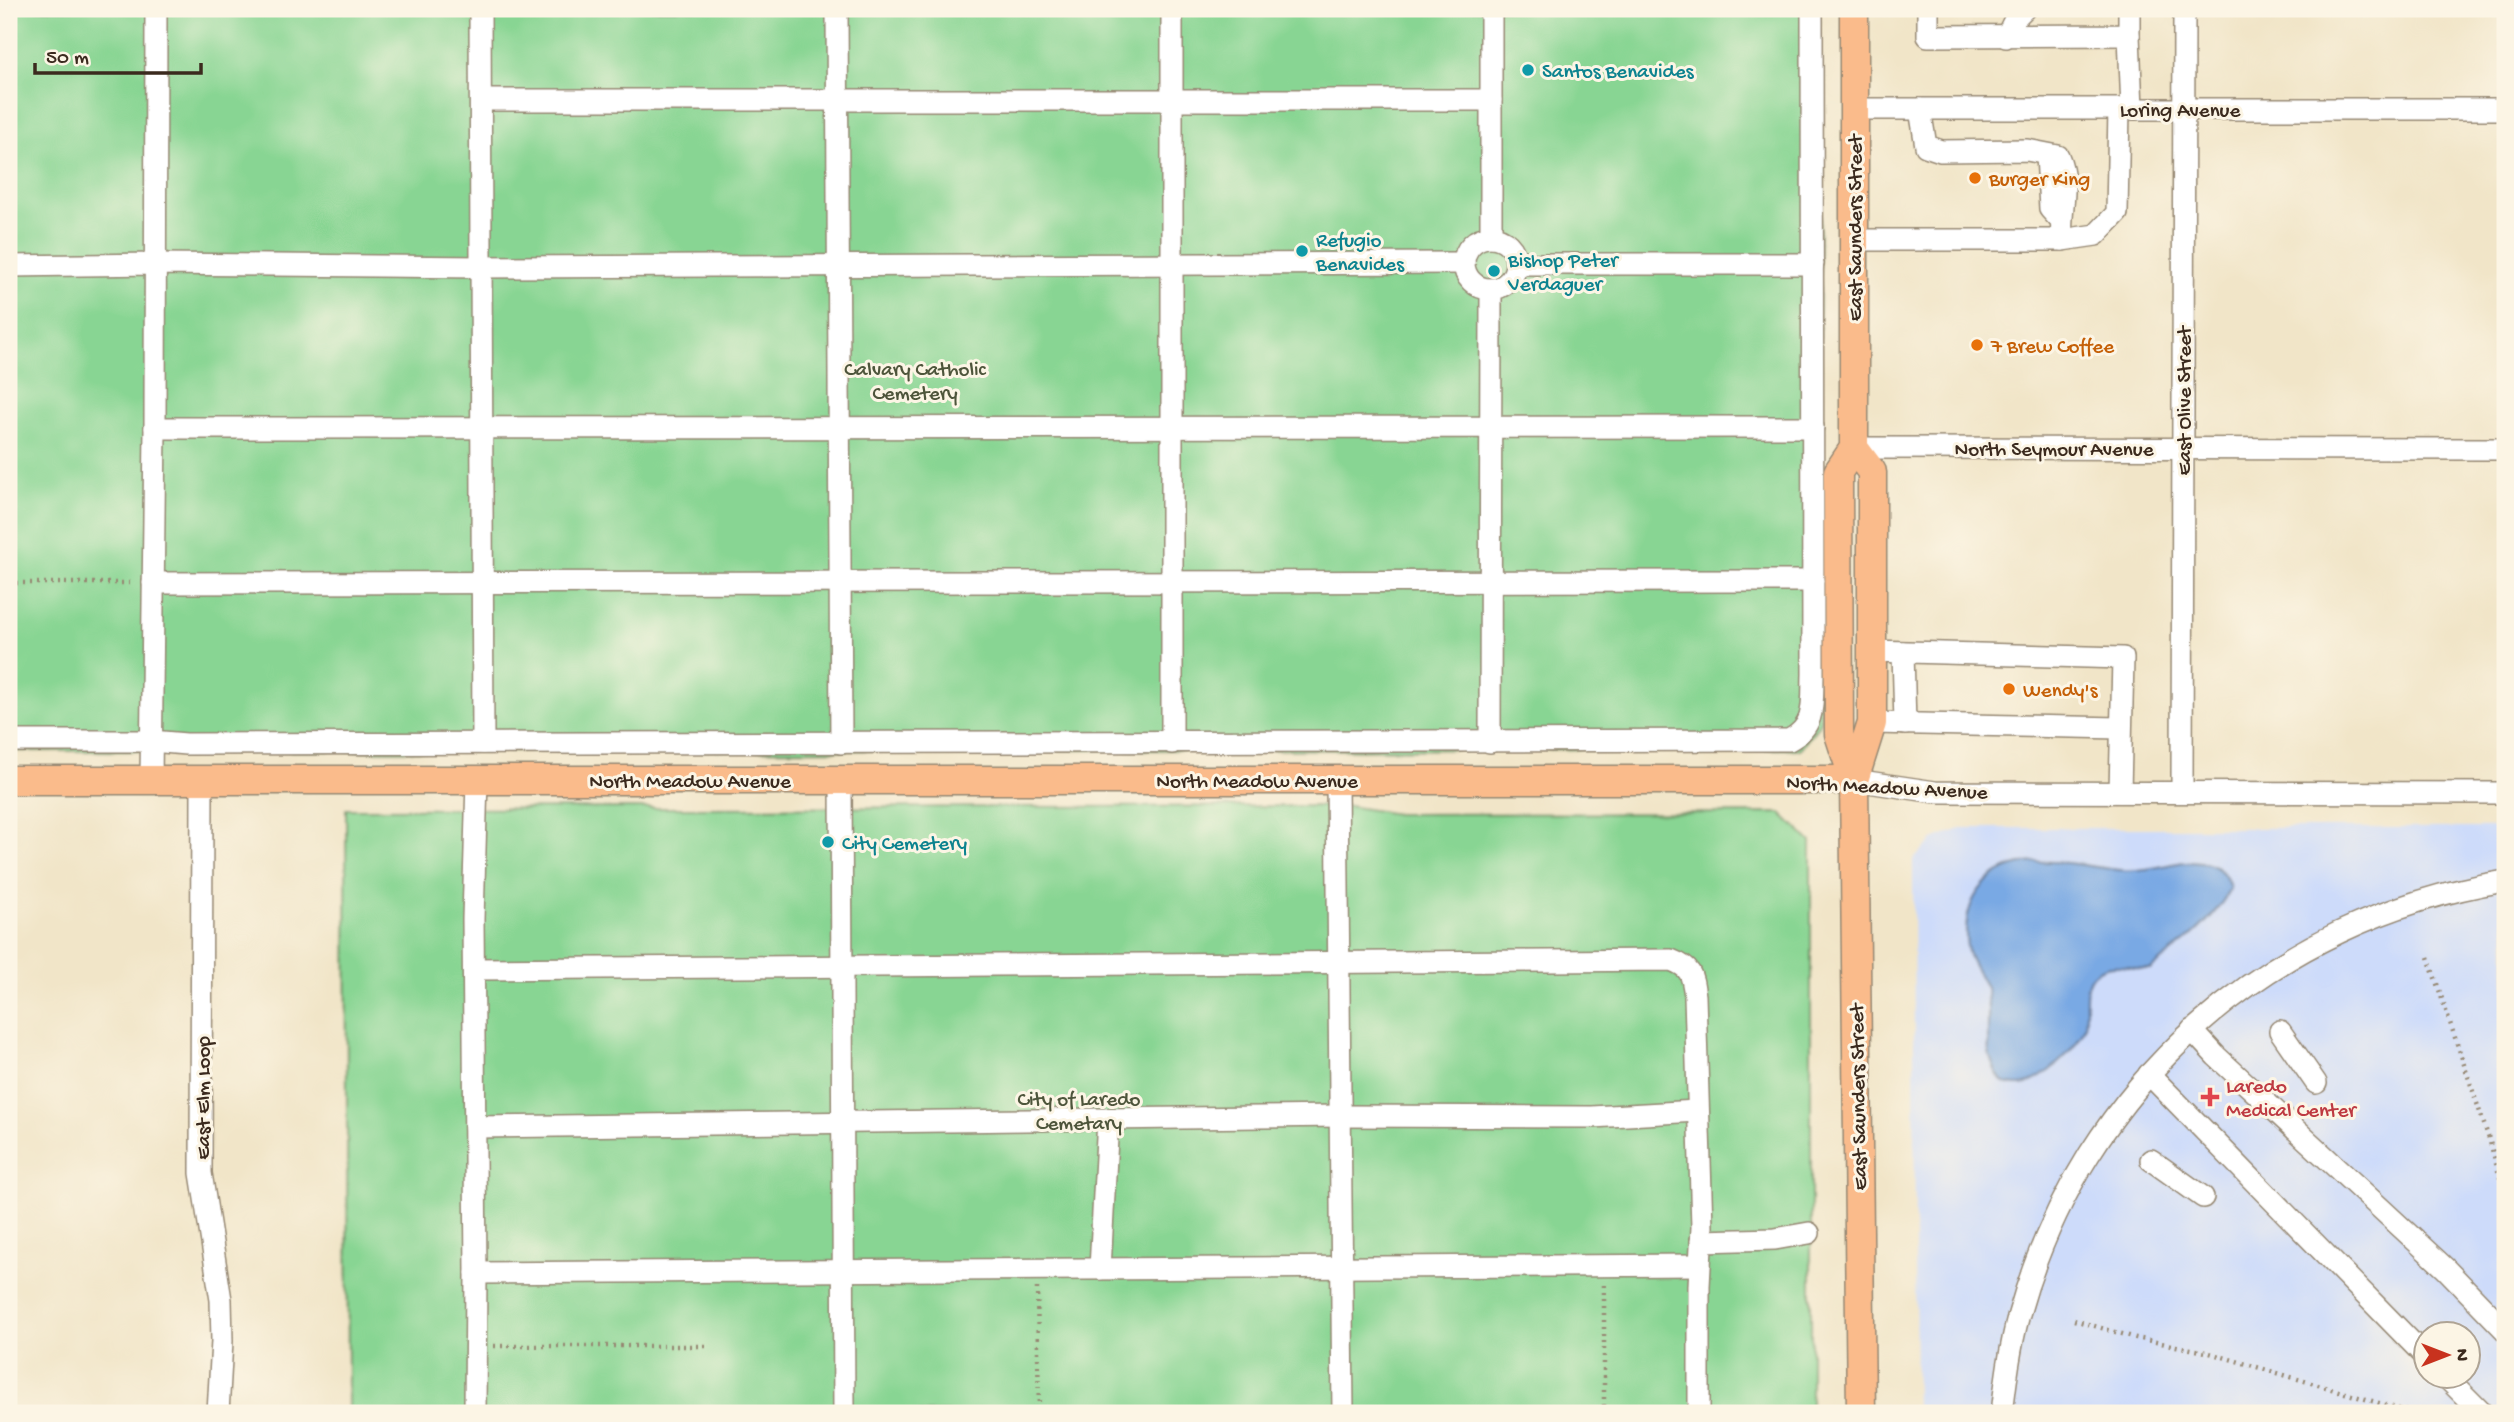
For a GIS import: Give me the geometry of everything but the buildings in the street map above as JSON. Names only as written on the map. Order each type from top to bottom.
[{"type":"main road","name":"East Saunders Street","points":[[1854,9],[1854,448],[1838,472],[1839,734],[1854,780],[1861,1413]]},
{"type":"main road","name":"East Saunders Street","points":[[1854,448],[1872,472],[1872,723],[1854,780]]},
{"type":"main road","name":"North Meadow Avenue","points":[[9,780],[1854,780]]},
{"type":"street","points":[[151,780],[156,9]]},
{"type":"street","points":[[480,9],[483,743]]},
{"type":"street","points":[[837,9],[841,743]]},
{"type":"street","points":[[1172,9],[1172,743]]},
{"type":"street","points":[[1491,9],[1491,237]]},
{"type":"street","points":[[9,741],[151,741],[186,744],[1789,740],[1802,733],[1809,722],[1812,705],[1812,9]]},
{"type":"street","points":[[1928,9],[1928,36],[2129,35]]},
{"type":"street","points":[[2006,37],[2016,17],[2024,9]]},
{"type":"street","points":[[1854,240],[2061,230],[2096,235],[2117,213],[2129,9]]},
{"type":"street","name":"East Olive Street","points":[[2182,792],[2184,9]]},
{"type":"street","points":[[481,100],[1491,100]]},
{"type":"street","name":"Loring Avenue","points":[[1854,109],[2505,109]]},
{"type":"street","points":[[1920,109],[1926,146],[1941,151],[2027,150],[2058,156],[2064,171],[2066,201],[2061,230]]},
{"type":"street","points":[[1491,237],[1505,243],[1515,256],[1516,264],[1511,278],[1499,288],[1491,289],[1472,282],[1464,264],[1465,255],[1475,242],[1491,237]]},
{"type":"street","points":[[9,266],[1464,264]]},
{"type":"street","points":[[1516,264],[1813,264]]},
{"type":"street","points":[[1490,742],[1491,289]]},
{"type":"street","points":[[155,428],[1813,427]]},
{"type":"street","name":"North Seymour Avenue","points":[[1854,448],[2505,449]]},
{"type":"street","points":[[153,583],[1813,581]]},
{"type":"street","points":[[1872,651],[2123,658],[2120,792]]},
{"type":"street","points":[[1903,652],[1905,724]]},
{"type":"street","points":[[1872,723],[2120,728]]},
{"type":"street","points":[[841,779],[844,1413]]},
{"type":"street","name":"East Elm Loop","points":[[202,780],[201,1173],[221,1300],[218,1413]]},
{"type":"street","points":[[475,1413],[474,969],[477,780]]},
{"type":"street","points":[[1337,780],[1343,1413]]},
{"type":"street","name":"North Meadow Avenue","points":[[1854,780],[1935,792],[2505,793]]},
{"type":"street","points":[[2002,1413],[2007,1369],[2019,1315],[2036,1262],[2057,1212],[2083,1164],[2113,1118],[2149,1074],[2225,1001],[2316,942],[2365,919],[2416,901],[2468,887],[2505,881]]},
{"type":"street","points":[[474,969],[1671,960],[1684,965],[1692,975],[1695,996],[1701,1241],[1699,1413]]},
{"type":"street","points":[[2192,1030],[2216,1056],[2445,1268],[2505,1330]]},
{"type":"street","points":[[2280,1031],[2316,1083]]},
{"type":"street","points":[[2149,1074],[2412,1342]]},
{"type":"street","points":[[475,1127],[1340,1116],[1592,1116],[1697,1111]]},
{"type":"street","points":[[1100,1269],[1108,1119]]},
{"type":"street","points":[[2151,1160],[2203,1197]]},
{"type":"street","points":[[1701,1241],[1761,1240],[1809,1233]]},
{"type":"street","points":[[476,1273],[1700,1265]]},
{"type":"street","points":[[2458,1390],[2482,1413]]},
{"type":"path","points":[[9,583],[153,583]]},
{"type":"path","points":[[2428,957],[2490,1142],[2505,1196]]},
{"type":"path","points":[[1603,1275],[1604,1413]]},
{"type":"path","points":[[1037,1280],[1039,1413]]},
{"type":"path","points":[[2074,1320],[2136,1338],[2206,1352],[2406,1411]]},
{"type":"path","points":[[486,1346],[706,1346]]},
{"type":"shaded area","name":"Laredo Medical Center","points":[[1963,828],[2505,828],[2505,1413],[1916,1413],[1913,860],[1933,840]]},
{"type":"green space","name":"Calvary Catholic Cemetery","points":[[9,9],[1819,9],[1821,722],[1800,749],[9,751]]},
{"type":"green space","name":"City of Laredo Cemetary","points":[[1348,806],[1397,814],[1781,813],[1811,842],[1811,1413],[348,1413],[346,809]]},
{"type":"water","points":[[2183,862],[2207,864],[2224,874],[2230,889],[2223,902],[2195,933],[2151,969],[2108,966],[2095,972],[2087,985],[2085,1025],[2070,1051],[2034,1081],[2020,1085],[2004,1083],[1990,1056],[1987,991],[1967,945],[1968,915],[1976,895],[1989,879],[2005,869],[2022,864],[2061,863],[2127,870]]},
{"type":"place","name":"Santos Benavides","points":[[1528,70]]},
{"type":"place","name":"Burger King","points":[[1975,178]]},
{"type":"place","name":"Refugio Benavides","points":[[1302,251]]},
{"type":"place","name":"Bishop Peter Verdaguer","points":[[1494,271]]},
{"type":"place","name":"7 Brew Coffee","points":[[1977,345]]},
{"type":"place","name":"Wendy's","points":[[2009,689]]},
{"type":"place","name":"City Cemetery","points":[[828,842]]},
{"type":"place","name":"Laredo Medical Center","points":[[2210,1097]]}]
